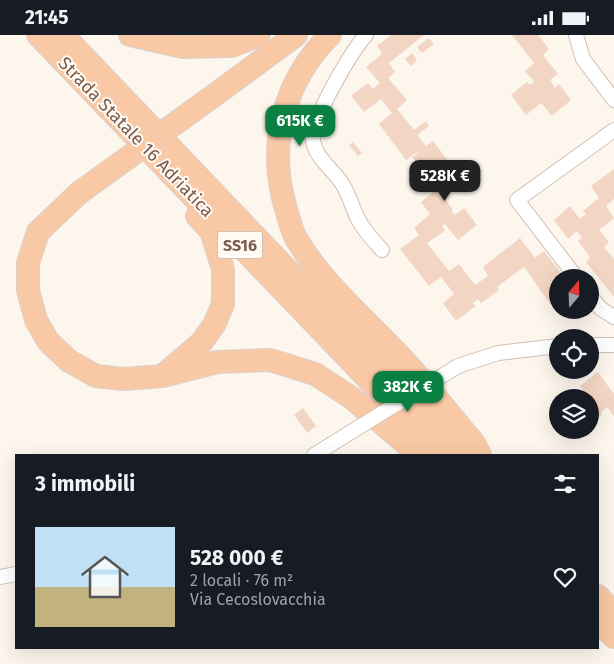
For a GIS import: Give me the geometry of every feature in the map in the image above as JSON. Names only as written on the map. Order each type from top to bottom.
[{"type":"highway","name":"Strada Statale 16 Adriatica","points":[[38,35],[440,454]]},
{"type":"highway","name":"Strada Statale 16 Adriatica","points":[[63,35],[463,454]]},
{"type":"highway","points":[[130,35],[183,47],[232,46],[260,35]]},
{"type":"highway","points":[[296,35],[78,193],[38,232],[28,263],[28,290],[36,320],[48,341],[69,361],[96,377],[124,379],[162,376],[217,362],[270,360],[315,374],[352,398],[404,441],[416,454]]},
{"type":"highway","points":[[330,35],[316,49],[301,71],[291,91],[282,119],[278,149],[280,188],[295,237],[317,270],[401,356],[474,443],[480,454]]},
{"type":"highway","name":"SS16","points":[[156,158],[174,191],[210,231],[223,269],[222,304],[214,325],[201,343],[162,376]]},
{"type":"highway","points":[[599,597],[614,613]]},
{"type":"highway","points":[[599,623],[614,637]]},
{"type":"street","points":[[366,35],[331,90],[314,129],[312,139],[318,156],[331,168],[344,185],[364,229],[382,250]]},
{"type":"street","points":[[576,35],[583,59],[614,100]]},
{"type":"street","points":[[570,269],[517,200],[614,130]]},
{"type":"street","points":[[599,308],[614,317]]},
{"type":"street","points":[[599,345],[614,345]]},
{"type":"street","points":[[316,454],[458,366],[498,353],[549,347]]},
{"type":"street","points":[[0,577],[15,574]]},
{"type":"building","points":[[391,35],[424,35],[389,63],[395,72],[388,78],[407,100],[397,109],[414,130],[426,121],[429,126],[417,135],[426,146],[433,141],[461,178],[442,194],[453,210],[451,211],[455,215],[464,208],[477,225],[458,240],[445,224],[442,226],[445,231],[427,243],[449,271],[459,264],[475,285],[488,276],[483,267],[520,238],[535,258],[544,251],[558,269],[549,269],[549,302],[524,267],[497,287],[499,290],[481,303],[478,299],[473,303],[476,306],[456,321],[443,303],[454,294],[441,277],[429,286],[400,249],[419,235],[414,228],[430,214],[421,202],[437,189],[412,157],[418,153],[406,160],[379,124],[392,113],[381,99],[364,112],[351,96],[368,83],[373,89],[380,83],[366,67],[382,54],[377,46]]},
{"type":"building","points":[[512,35],[538,35],[549,49],[543,55],[558,74],[550,80],[555,88],[559,84],[571,100],[552,116],[541,103],[526,115],[511,95],[527,82],[530,85],[534,81],[525,71],[534,63]]},
{"type":"building","points":[[429,38],[434,44],[422,53],[417,47]]},
{"type":"building","points":[[412,53],[417,60],[411,66],[405,59]]},
{"type":"building","points":[[353,142],[362,153],[358,156],[349,145]]},
{"type":"building","points":[[614,169],[614,199],[606,206],[614,218],[599,230],[609,242],[604,247],[614,259],[614,297],[599,278],[599,269],[592,269],[586,262],[590,257],[578,241],[582,238],[577,231],[568,239],[554,220],[570,206],[580,219],[586,214],[583,211],[599,198],[591,186]]},
{"type":"building","points":[[599,373],[614,392],[614,416],[607,407],[599,417],[599,389],[582,389],[580,386],[589,379],[599,379]]},
{"type":"building","points":[[303,408],[316,426],[307,433],[294,415]]}]
